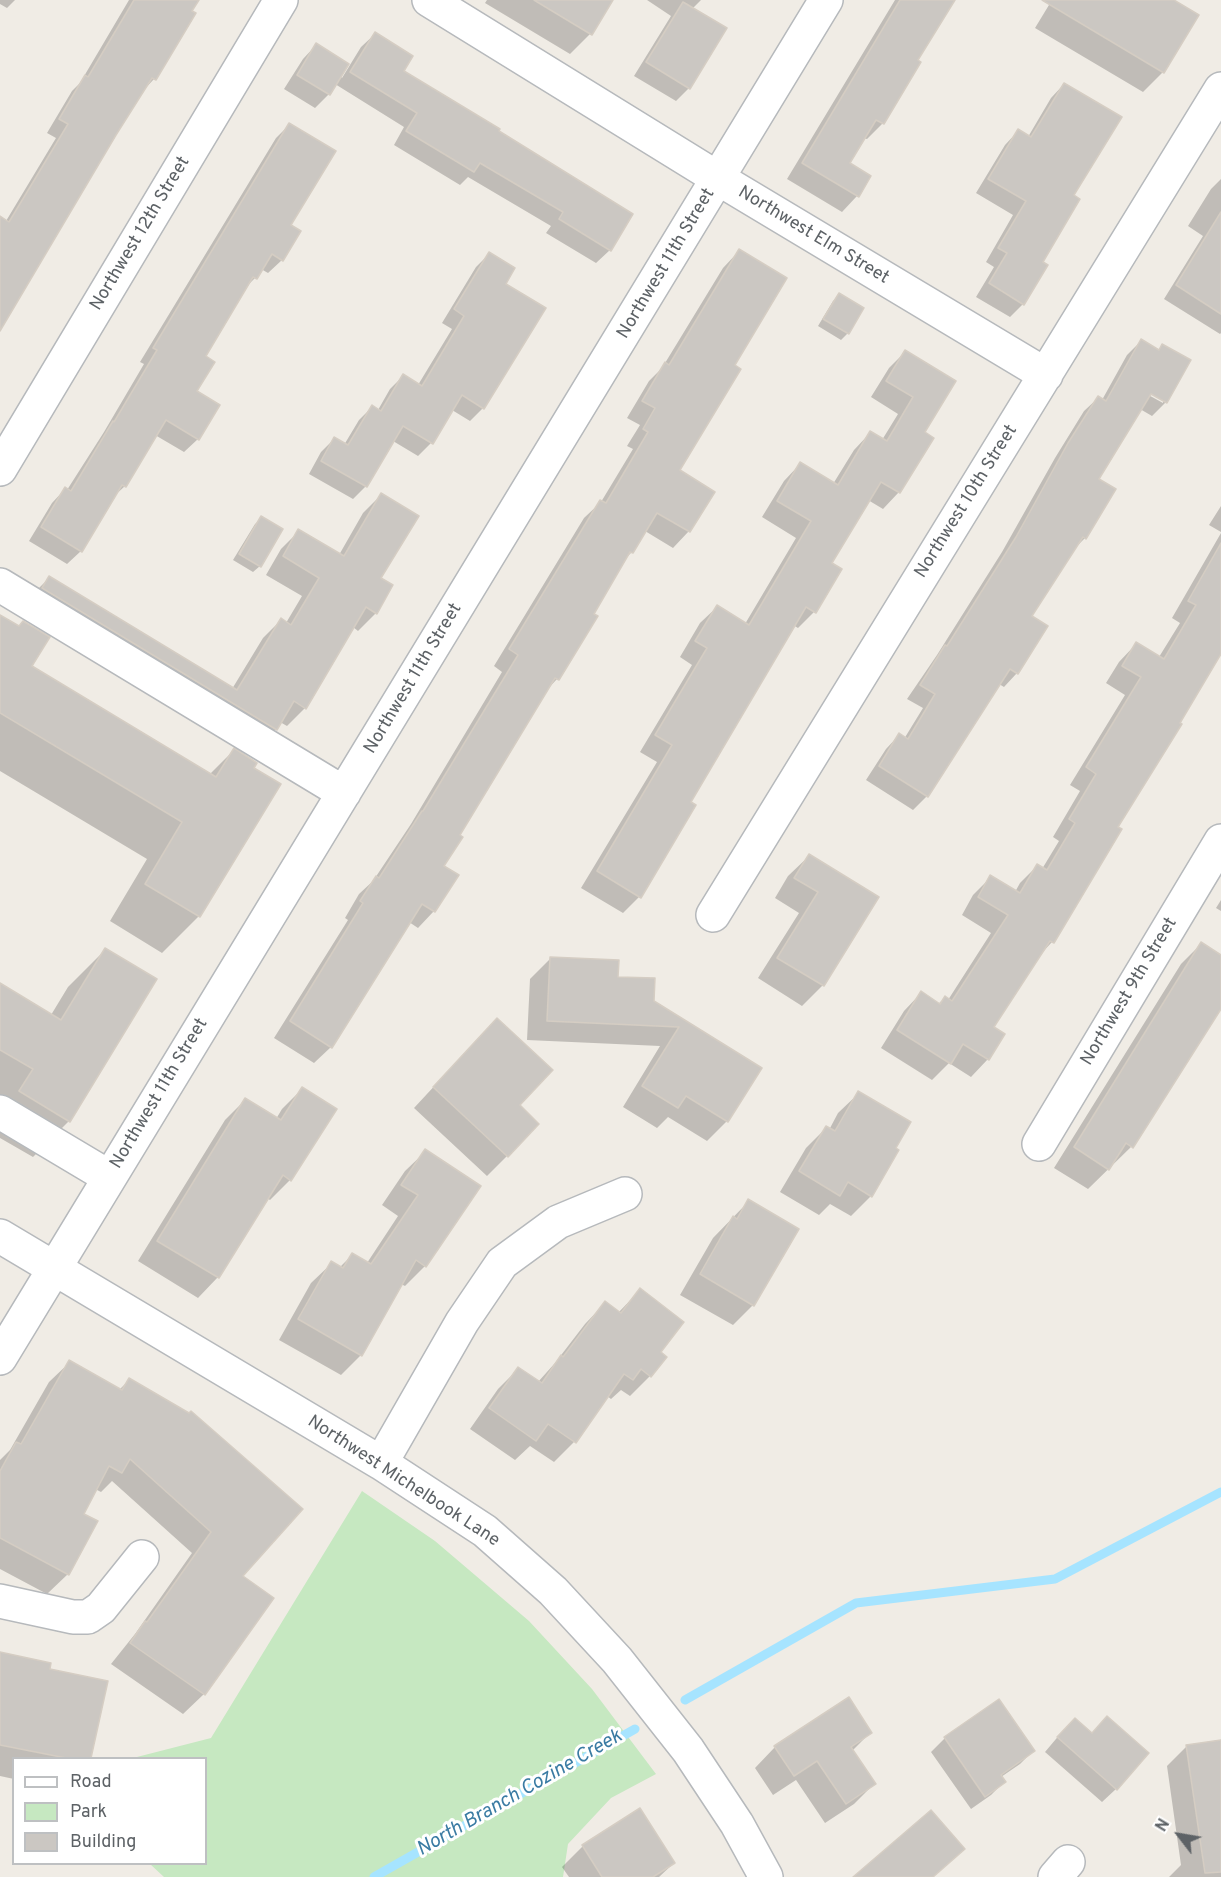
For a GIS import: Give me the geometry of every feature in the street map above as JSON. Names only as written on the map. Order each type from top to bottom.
[{"type":"street","name":"Northwest 12th Street","points":[[0,469],[281,0]]},
{"type":"street","name":"Northwest Elm Street","points":[[429,0],[719,179],[1046,375]]},
{"type":"street","name":"Northwest 11th Street","points":[[0,1358],[826,0]]},
{"type":"street","name":"Northwest 10th Street","points":[[712,915],[1221,89]]},
{"type":"street","points":[[0,585],[344,793]]},
{"type":"street","name":"Northwest 9th Street","points":[[1039,1144],[1221,841]]},
{"type":"street","points":[[0,1112],[109,1177]]},
{"type":"street","points":[[381,1463],[462,1322],[502,1263],[558,1222],[626,1194]]},
{"type":"street","name":"Northwest Michelbook Lane","points":[[0,1236],[381,1463],[485,1531],[553,1591],[617,1660],[688,1750],[737,1824],[766,1877]]},
{"type":"street","points":[[0,1601],[73,1617],[88,1617],[102,1608],[142,1557]]},
{"type":"green space","points":[[362,1491],[435,1541],[529,1621],[592,1689],[656,1774],[611,1798],[568,1844],[563,1877],[164,1877],[151,1865],[207,1865],[207,1757],[137,1757],[211,1738]]},
{"type":"building","points":[[134,0],[199,0],[192,11],[196,13],[156,80],[152,78],[116,135],[0,331],[0,216],[9,222],[68,124],[59,119],[85,75],[88,77]]},
{"type":"building","points":[[534,0],[613,0],[592,35]]},
{"type":"building","points":[[900,0],[955,0],[918,60],[921,62],[884,124],[876,120],[850,163],[871,176],[859,197],[802,163]]},
{"type":"building","points":[[1042,0],[1174,0],[1199,15],[1164,73]]},
{"type":"building","points":[[683,2],[727,28],[690,89],[646,62]]},
{"type":"building","points":[[375,32],[413,56],[404,71],[633,214],[611,251],[559,219],[563,212],[480,163],[474,172],[406,131],[417,113],[350,72]]},
{"type":"building","points":[[316,43],[349,64],[330,95],[297,75]]},
{"type":"building","points":[[1064,83],[1122,117],[1074,195],[1080,199],[1043,262],[1048,265],[1024,305],[989,283],[1007,253],[998,248],[1026,201],[988,179],[1018,129],[1031,137]]},
{"type":"building","points":[[289,123],[336,151],[291,225],[301,231],[283,261],[272,254],[257,279],[253,277],[206,356],[215,362],[197,391],[220,405],[199,440],[166,420],[126,487],[122,485],[82,552],[41,527],[65,487],[71,491],[114,422],[157,350],[153,348]]},
{"type":"building","points":[[1221,212],[1221,314],[1176,285]]},
{"type":"building","points":[[739,249],[787,278],[735,365],[741,369],[680,470],[715,492],[690,532],[657,513],[633,553],[630,552],[594,614],[598,616],[559,680],[555,678],[460,835],[463,837],[444,866],[459,875],[435,912],[422,904],[332,1048],[290,1021],[363,903],[360,901],[376,876],[379,878],[423,811],[518,655],[509,649],[600,500],[606,503],[648,432],[643,429],[655,408],[642,401],[665,362],[669,365]]},
{"type":"building","points":[[489,252],[515,268],[506,284],[546,308],[484,409],[462,395],[433,444],[403,426],[367,487],[321,461],[334,437],[348,445],[372,405],[381,411],[403,374],[422,386],[464,316],[454,309]]},
{"type":"building","points":[[839,293],[864,308],[849,334],[823,319]]},
{"type":"building","points":[[1141,339],[1159,350],[1162,344],[1191,360],[1167,403],[1151,394],[1099,479],[1116,489],[1086,539],[1083,537],[1032,616],[1048,626],[1018,674],[1010,669],[928,797],[879,766],[899,733],[908,739],[935,694],[920,685],[1016,537],[1068,443],[1098,396],[1106,401]]},
{"type":"building","points":[[905,350],[956,381],[925,432],[934,438],[900,493],[881,482],[832,563],[842,569],[816,613],[806,607],[691,802],[696,805],[641,898],[597,871],[672,745],[655,735],[707,648],[695,641],[717,605],[749,625],[811,521],[777,501],[800,462],[838,485],[870,431],[887,441],[913,397],[886,381]]},
{"type":"building","points":[[381,493],[419,516],[381,578],[393,585],[377,614],[366,607],[306,709],[294,701],[277,730],[42,588],[49,576],[237,690],[281,618],[291,625],[319,578],[283,556],[298,529],[344,556]]},
{"type":"building","points":[[261,516],[283,529],[261,567],[239,554]]},
{"type":"building","points":[[1221,543],[1221,654],[1180,723],[1182,724],[1118,827],[1122,829],[1054,943],[1050,941],[994,1027],[1005,1034],[989,1060],[963,1044],[951,1064],[897,1030],[921,991],[940,1004],[945,996],[952,1001],[1008,915],[978,897],[990,875],[1020,893],[1037,864],[1047,870],[1075,823],[1069,819],[1096,774],[1086,767],[1141,677],[1122,666],[1136,642],[1164,659],[1196,605],[1188,601]]},
{"type":"building","points":[[0,615],[19,626],[23,621],[50,637],[32,666],[216,777],[234,748],[257,763],[254,768],[281,784],[200,917],[145,884],[182,822],[0,713]]},
{"type":"building","points":[[809,854],[879,897],[824,986],[777,958],[818,892],[794,878]]},
{"type":"building","points":[[1201,942],[1221,955],[1221,1009],[1133,1148],[1126,1143],[1109,1170],[1074,1147]]},
{"type":"building","points":[[105,948],[157,979],[70,1122],[19,1091],[33,1069],[0,1050],[0,983],[61,1020]]},
{"type":"building","points":[[550,957],[619,960],[618,977],[655,978],[654,1001],[762,1068],[728,1122],[686,1096],[678,1108],[642,1086],[679,1027],[547,1021]]},
{"type":"building","points":[[497,1018],[553,1070],[520,1105],[539,1124],[508,1157],[433,1087]]},
{"type":"building","points":[[302,1087],[337,1109],[291,1181],[283,1175],[219,1278],[157,1241],[245,1098],[281,1120]]},
{"type":"building","points":[[858,1091],[911,1122],[896,1148],[899,1150],[872,1197],[848,1182],[840,1196],[799,1171],[826,1126],[835,1131]]},
{"type":"building","points":[[425,1149],[481,1186],[426,1267],[416,1260],[362,1356],[298,1319],[331,1261],[343,1268],[352,1253],[371,1264],[418,1195],[401,1185]]},
{"type":"building","points":[[748,1199],[799,1229],[754,1306],[700,1274],[733,1216],[737,1219]]},
{"type":"building","points":[[640,1288],[684,1322],[661,1352],[667,1357],[651,1377],[641,1369],[633,1380],[624,1374],[576,1443],[548,1424],[536,1441],[489,1408],[518,1367],[542,1383],[561,1355],[563,1357],[605,1301],[621,1313]]},
{"type":"building","points":[[69,1360],[122,1390],[129,1378],[189,1413],[191,1411],[303,1509],[243,1576],[274,1598],[205,1695],[130,1643],[211,1532],[130,1459],[122,1473],[109,1466],[84,1514],[98,1521],[69,1575],[0,1538],[0,1471],[16,1442],[21,1444]]},
{"type":"building","points":[[0,1652],[51,1663],[50,1669],[108,1681],[91,1757],[61,1757],[0,1745]]},
{"type":"building","points":[[849,1697],[872,1733],[851,1747],[876,1784],[846,1804],[817,1761],[794,1776],[774,1746]]},
{"type":"building","points":[[999,1699],[1035,1751],[1001,1775],[1006,1782],[985,1797],[944,1737]]},
{"type":"building","points":[[1107,1716],[1149,1753],[1117,1790],[1057,1737],[1075,1718],[1092,1733]]},
{"type":"building","points":[[1221,1740],[1221,1872],[1205,1873],[1186,1745]]},
{"type":"building","points":[[640,1808],[675,1863],[653,1877],[602,1877],[582,1845]]},
{"type":"building","points":[[931,1810],[965,1849],[933,1877],[853,1877]]},
{"type":"waterway","name":"North Branch Cozine Creek","points":[[685,1700],[856,1603],[1055,1579],[1221,1492]]},
{"type":"waterway","name":"North Branch Cozine Creek","points":[[374,1877],[635,1729]]}]
